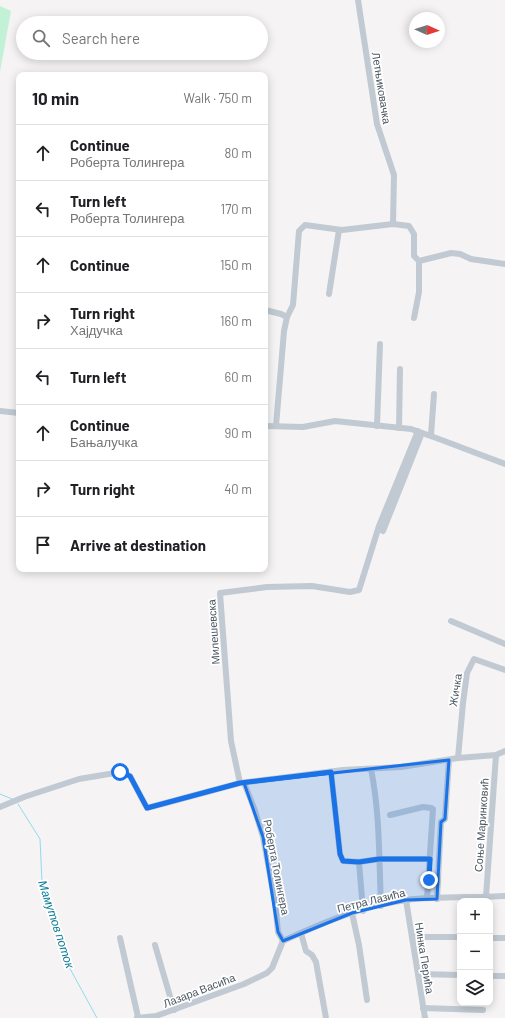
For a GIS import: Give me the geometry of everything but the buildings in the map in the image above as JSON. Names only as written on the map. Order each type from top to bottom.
[{"type":"street","name":"Летњиковачка","points":[[358,0],[377,124],[394,175],[393,224]]},
{"type":"street","points":[[276,426],[284,331],[287,317],[293,305],[299,231],[305,225],[340,230],[393,224],[409,226],[414,234],[414,256],[419,261],[419,292],[414,318]]},
{"type":"street","points":[[329,294],[340,230]]},
{"type":"street","points":[[419,261],[451,253],[460,254],[471,259],[505,264]]},
{"type":"street","points":[[268,311],[287,317]]},
{"type":"street","points":[[377,426],[380,344]]},
{"type":"street","points":[[399,428],[400,370]]},
{"type":"street","points":[[431,435],[434,394]]},
{"type":"street","points":[[0,411],[16,413]]},
{"type":"street","points":[[268,426],[311,426],[335,421],[399,428],[431,435],[505,464]]},
{"type":"street","name":"Милешевска","points":[[242,783],[231,741],[220,593],[267,587],[312,586],[350,592],[359,590],[379,528],[383,530],[420,432]]},
{"type":"street","points":[[451,621],[505,644]]},
{"type":"street","name":"Жичка","points":[[458,758],[467,673],[474,659],[505,670]]},
{"type":"street","points":[[0,807],[24,797],[79,779],[120,772],[130,776],[147,808],[242,783],[331,772],[401,767],[458,758],[496,755],[505,751],[505,743]]},
{"type":"street","name":"Соње Маринковић","points":[[486,897],[496,755]]},
{"type":"street","points":[[437,899],[441,822],[446,819],[449,760]]},
{"type":"street","points":[[371,768],[375,790],[381,906]]},
{"type":"street","points":[[331,772],[341,858],[344,862],[359,862],[379,859],[430,859]]},
{"type":"street","name":"Роберта Толингера","points":[[242,783],[254,808],[263,837],[275,902],[278,932],[283,942]]},
{"type":"street","points":[[390,815],[423,808],[432,808],[433,810],[427,898]]},
{"type":"street","points":[[359,862],[363,911]]},
{"type":"street","name":"Петра Лазића","points":[[283,942],[301,933],[352,913],[406,900],[505,896]]},
{"type":"street","name":"Нинка Перића","points":[[406,900],[425,1018]]},
{"type":"street","points":[[352,913],[359,945],[367,1000]]},
{"type":"street","points":[[301,933],[306,951],[312,955],[316,962],[326,1018]]},
{"type":"street","points":[[412,937],[457,938]]},
{"type":"street","points":[[120,938],[138,1018]]},
{"type":"street","points":[[493,938],[505,938]]},
{"type":"street","name":"Лазара Васића","points":[[138,1018],[171,1013],[244,984],[267,973],[272,968],[283,942]]},
{"type":"street","points":[[155,945],[171,1013]]},
{"type":"street","points":[[418,974],[457,975]]},
{"type":"street","points":[[493,976],[505,976]]},
{"type":"street","points":[[423,1008],[482,1010]]},
{"type":"highlighted area","points":[[449,760],[445,819],[441,822],[437,899],[406,900],[352,913],[283,941],[278,932],[263,837],[244,783]]},
{"type":"green space","points":[[0,6],[11,11],[0,72]]},
{"type":"waterway","name":"Мамутов поток","points":[[0,794],[12,799]]},
{"type":"waterway","name":"Мамутов поток","points":[[18,804],[40,839],[42,882],[68,965],[97,1018]]},
{"type":"route","points":[[120,772],[130,776],[147,808],[240,783],[331,772],[340,854],[343,861],[359,862],[379,859],[430,859],[429,880]]}]
